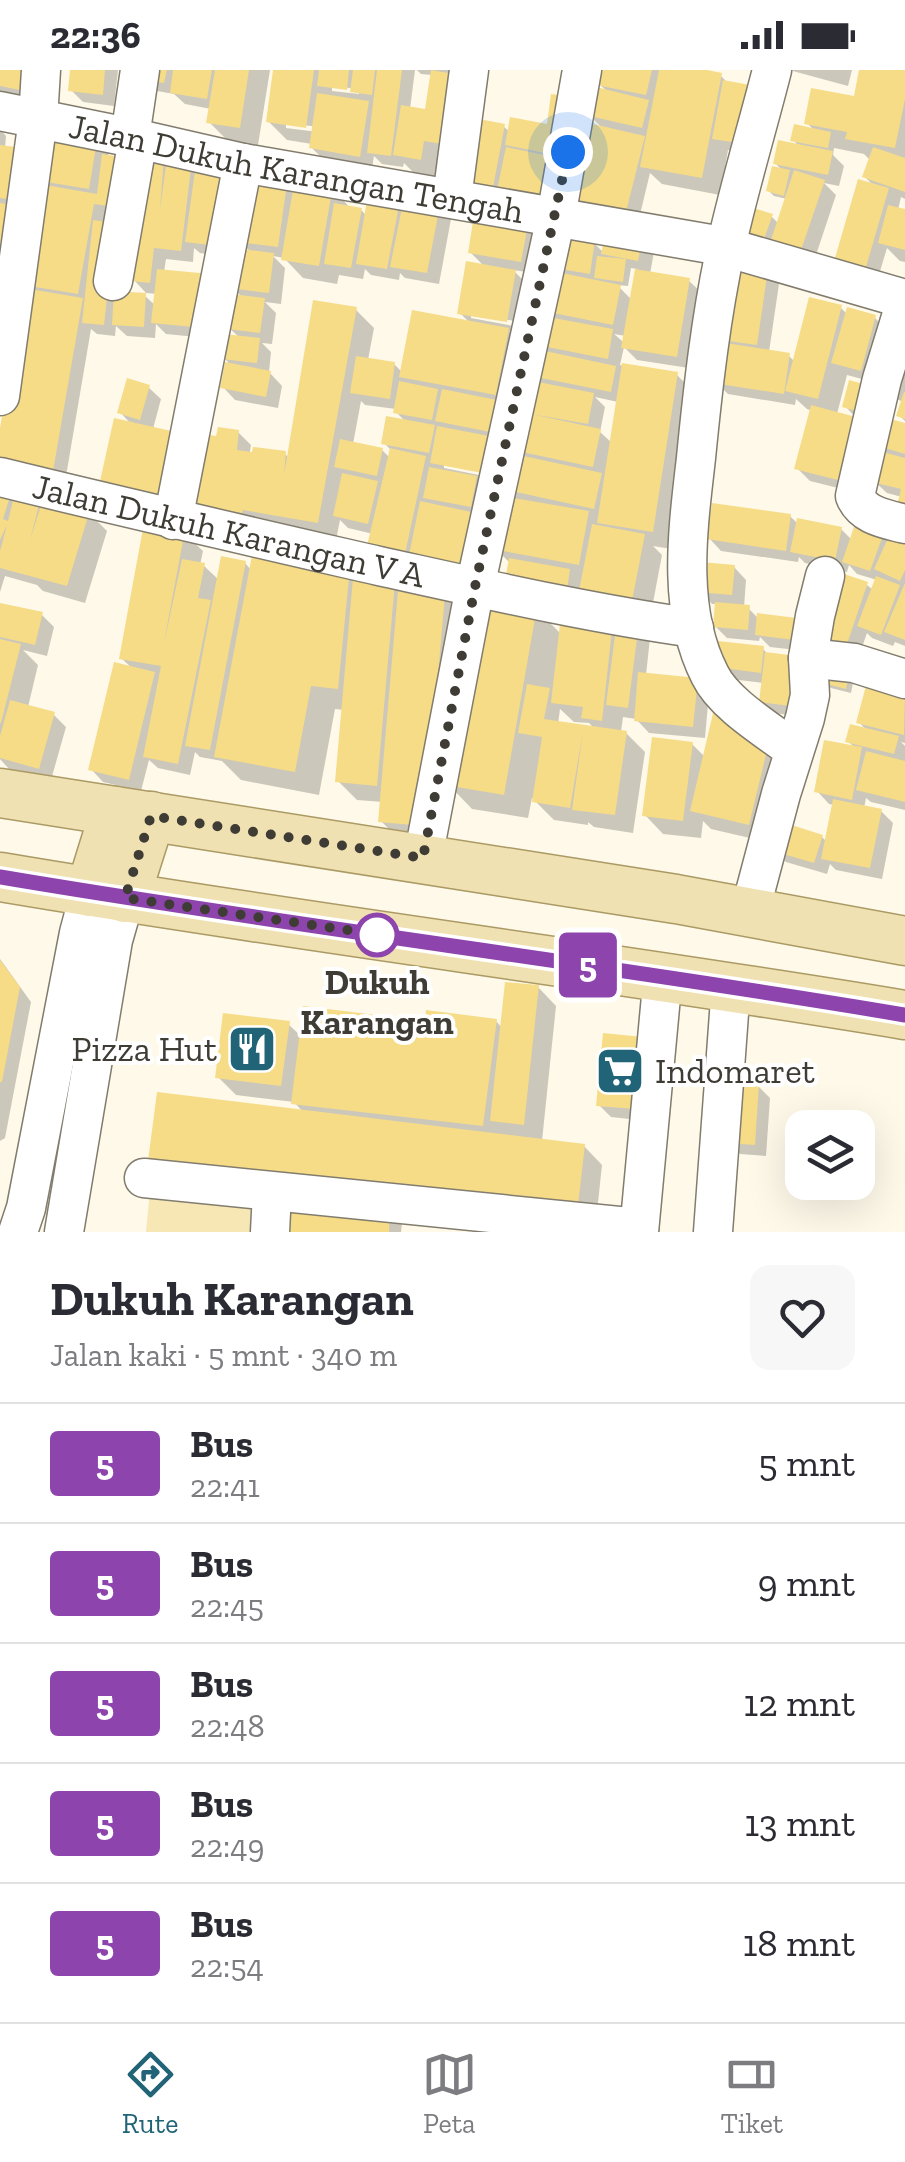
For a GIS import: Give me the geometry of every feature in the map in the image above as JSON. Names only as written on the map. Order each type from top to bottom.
[{"type":"main road","points":[[0,793],[115,872],[663,976],[905,1015]]},
{"type":"main road","points":[[0,877],[423,858],[750,911],[905,941]]},
{"type":"main road","points":[[842,1004],[854,932]]},
{"type":"street","points":[[0,396],[42,70]]},
{"type":"street","points":[[113,281],[140,70]]},
{"type":"street","points":[[452,198],[469,70]]},
{"type":"street","points":[[423,858],[475,587],[556,217],[582,70]]},
{"type":"street","points":[[772,70],[726,248],[704,379],[689,521],[688,588],[694,628],[710,676],[721,692],[794,750]]},
{"type":"street","name":"Jalan Dukuh Karangan Tengah","points":[[0,111],[243,163],[726,248],[905,301]]},
{"type":"street","points":[[173,520],[243,163]]},
{"type":"street","points":[[905,301],[882,379],[856,496],[860,507],[868,512],[905,524]]},
{"type":"street","name":"Jalan Dukuh Karangan V A","points":[[0,477],[475,587],[614,617],[694,628]]},
{"type":"street","points":[[750,911],[810,695],[808,658],[825,576]]},
{"type":"street","points":[[808,658],[854,663],[905,679]]},
{"type":"street","points":[[18,1232],[55,1058],[115,872]]},
{"type":"street","points":[[64,1232],[92,1064],[115,872]]},
{"type":"street","points":[[144,1178],[272,1192],[409,1218],[639,1230],[663,976]]},
{"type":"street","points":[[713,1232],[731,986]]},
{"type":"street","points":[[55,1058],[92,1064]]},
{"type":"street","points":[[270,1232],[272,1192]]},
{"type":"shaded area","points":[[150,1190],[259,1201],[255,1232],[146,1232]]},
{"type":"building","points":[[0,70],[28,70],[25,91],[0,86]]},
{"type":"building","points":[[70,70],[105,70],[103,95],[68,91]]},
{"type":"building","points":[[143,70],[167,70],[164,83],[142,80]]},
{"type":"building","points":[[173,70],[212,70],[207,99],[170,93]]},
{"type":"building","points":[[215,70],[249,70],[240,128],[206,123]]},
{"type":"building","points":[[273,70],[314,70],[306,128],[266,122]]},
{"type":"building","points":[[319,70],[349,70],[347,90],[317,86]]},
{"type":"building","points":[[353,70],[375,70],[372,95],[350,92]]},
{"type":"building","points":[[377,70],[402,70],[391,156],[367,153]]},
{"type":"building","points":[[431,70],[459,75],[448,145],[424,141],[421,160],[393,155],[401,105],[425,109]]},
{"type":"building","points":[[600,70],[652,70],[646,95],[596,85]]},
{"type":"building","points":[[659,70],[722,73],[702,178],[640,167]]},
{"type":"building","points":[[859,70],[905,70],[905,99],[895,148],[845,139],[847,132],[804,124],[811,88],[854,96]]},
{"type":"building","points":[[723,80],[750,85],[739,143],[712,139]]},
{"type":"building","points":[[592,86],[649,100],[642,128],[585,115]]},
{"type":"building","points":[[317,93],[369,101],[360,157],[309,148]]},
{"type":"building","points":[[551,94],[574,97],[564,157],[505,145],[510,117],[547,124]]},
{"type":"building","points":[[474,118],[505,124],[492,193],[462,187]]},
{"type":"building","points":[[584,122],[645,136],[625,216],[564,202]]},
{"type":"building","points":[[794,124],[831,132],[828,148],[790,141]]},
{"type":"building","points":[[44,126],[98,135],[89,189],[34,180]]},
{"type":"building","points":[[778,140],[833,151],[828,175],[773,164]]},
{"type":"building","points":[[0,145],[23,148],[16,200],[0,198]]},
{"type":"building","points":[[506,147],[560,158],[550,206],[496,195]]},
{"type":"building","points":[[873,147],[905,158],[905,192],[862,177]]},
{"type":"building","points":[[102,154],[128,158],[121,208],[94,204],[78,294],[23,285],[40,184],[97,194]]},
{"type":"building","points":[[138,154],[164,157],[160,210],[167,157],[192,160],[181,251],[154,248],[150,283],[131,281]]},
{"type":"building","points":[[772,166],[790,170],[784,196],[766,191]]},
{"type":"building","points":[[794,170],[825,180],[800,253],[770,243]]},
{"type":"building","points":[[195,171],[228,176],[218,246],[185,242]]},
{"type":"building","points":[[247,171],[288,177],[278,247],[237,242]]},
{"type":"building","points":[[295,178],[333,185],[319,266],[281,260]]},
{"type":"building","points":[[858,179],[889,188],[866,267],[835,258]]},
{"type":"building","points":[[369,189],[401,195],[387,269],[356,264]]},
{"type":"building","points":[[404,198],[440,205],[427,273],[390,267]]},
{"type":"building","points":[[0,203],[12,205],[6,248],[0,247]]},
{"type":"building","points":[[334,203],[362,208],[351,268],[324,264]]},
{"type":"building","points":[[888,205],[905,209],[905,250],[878,243]]},
{"type":"building","points":[[750,207],[773,214],[764,239],[742,232]]},
{"type":"building","points":[[474,215],[528,224],[521,262],[468,253]]},
{"type":"building","points":[[93,220],[115,223],[104,325],[82,323]]},
{"type":"building","points":[[606,230],[643,237],[638,261],[601,254]]},
{"type":"building","points":[[554,234],[595,240],[590,274],[548,267]]},
{"type":"building","points":[[234,248],[274,253],[269,293],[229,288]]},
{"type":"building","points":[[597,256],[626,259],[623,282],[594,278]]},
{"type":"building","points":[[466,261],[516,270],[507,322],[457,314]]},
{"type":"building","points":[[732,264],[768,269],[757,345],[720,340]]},
{"type":"building","points":[[157,269],[210,274],[205,328],[151,323]]},
{"type":"building","points":[[635,269],[690,278],[677,357],[621,348]]},
{"type":"building","points":[[547,270],[621,285],[613,325],[538,310]]},
{"type":"building","points":[[24,288],[83,298],[52,477],[0,468],[0,428]]},
{"type":"building","points":[[114,291],[146,293],[144,327],[112,325]]},
{"type":"building","points":[[232,294],[265,298],[260,333],[227,329]]},
{"type":"building","points":[[809,297],[842,305],[818,399],[785,391]]},
{"type":"building","points":[[313,300],[357,307],[318,523],[243,510],[242,513],[179,508],[190,432],[216,436],[218,427],[239,430],[237,450],[252,452],[253,447],[286,451],[284,475]]},
{"type":"building","points":[[847,307],[876,315],[861,371],[831,363]]},
{"type":"building","points":[[412,310],[509,328],[496,395],[399,377]]},
{"type":"building","points":[[543,316],[613,329],[608,359],[537,345]]},
{"type":"building","points":[[224,334],[260,338],[257,363],[222,359]]},
{"type":"building","points":[[720,342],[790,353],[784,394],[713,383]]},
{"type":"building","points":[[531,348],[616,366],[611,392],[526,375]]},
{"type":"building","points":[[356,356],[395,362],[390,399],[350,393]]},
{"type":"building","points":[[225,362],[271,371],[266,397],[220,388]]},
{"type":"building","points":[[622,363],[678,372],[653,532],[597,523]]},
{"type":"building","points":[[127,378],[150,385],[140,420],[117,413]]},
{"type":"building","points":[[849,380],[878,388],[871,415],[842,407]]},
{"type":"building","points":[[399,381],[438,389],[432,420],[393,413]]},
{"type":"building","points":[[533,381],[594,393],[588,424],[531,414],[601,429],[593,467],[512,450]]},
{"type":"building","points":[[442,389],[497,400],[490,432],[435,421]]},
{"type":"building","points":[[905,392],[905,419],[896,416]]},
{"type":"building","points":[[811,405],[867,420],[850,483],[794,469]]},
{"type":"building","points":[[386,416],[435,425],[429,453],[381,444]]},
{"type":"building","points":[[883,417],[905,423],[905,454],[875,445]]},
{"type":"building","points":[[114,418],[180,433],[163,505],[98,490]]},
{"type":"building","points":[[437,426],[489,436],[482,473],[430,463]]},
{"type":"building","points":[[340,439],[383,448],[377,476],[334,467]]},
{"type":"building","points":[[390,448],[426,456],[405,554],[367,546]]},
{"type":"building","points":[[879,451],[905,458],[905,515],[895,513],[901,489],[872,482]]},
{"type":"building","points":[[510,453],[602,473],[594,509],[502,489]]},
{"type":"building","points":[[429,467],[477,476],[471,507],[423,498]]},
{"type":"building","points":[[342,473],[378,481],[368,524],[333,516]]},
{"type":"building","points":[[0,480],[14,484],[3,519],[8,521],[16,488],[42,494],[30,540],[44,496],[90,510],[67,586],[0,568],[7,525],[0,540]]},
{"type":"building","points":[[502,496],[589,511],[579,565],[492,549]]},
{"type":"building","points":[[420,501],[476,513],[464,571],[408,560]]},
{"type":"building","points":[[712,503],[791,514],[786,551],[706,539]]},
{"type":"building","points":[[797,518],[842,527],[835,561],[790,552]]},
{"type":"building","points":[[856,521],[885,530],[870,571],[842,562]]},
{"type":"building","points":[[144,523],[185,530],[163,648],[182,559],[205,563],[198,598],[211,600],[178,764],[143,757],[161,666],[119,659]]},
{"type":"building","points":[[592,524],[645,534],[631,606],[578,596]]},
{"type":"building","points":[[893,527],[905,532],[905,570],[900,581],[874,569]]},
{"type":"building","points":[[253,550],[350,568],[338,689],[311,686],[295,772],[214,757]]},
{"type":"building","points":[[221,556],[246,561],[210,750],[185,746]]},
{"type":"building","points":[[509,558],[570,569],[566,597],[504,586]]},
{"type":"building","points":[[700,562],[735,565],[732,595],[697,592]]},
{"type":"building","points":[[841,573],[868,582],[842,659],[814,650]]},
{"type":"building","points":[[876,576],[900,585],[881,635],[857,626]]},
{"type":"building","points":[[353,578],[395,582],[377,786],[335,782]]},
{"type":"building","points":[[399,579],[446,583],[425,826],[378,822]]},
{"type":"building","points":[[905,583],[905,640],[884,632]]},
{"type":"building","points":[[479,596],[537,607],[504,795],[445,785]]},
{"type":"building","points":[[715,602],[750,605],[748,630],[713,627]]},
{"type":"building","points":[[0,603],[43,612],[35,645],[0,637]]},
{"type":"building","points":[[757,613],[805,619],[802,641],[755,635]]},
{"type":"building","points":[[561,615],[613,621],[602,721],[581,718],[583,707],[551,703]]},
{"type":"building","points":[[617,620],[639,623],[628,708],[606,705]]},
{"type":"building","points":[[0,639],[21,644],[1,723],[0,723]]},
{"type":"building","points":[[718,641],[764,646],[761,673],[715,667]]},
{"type":"building","points":[[765,652],[797,656],[791,706],[759,702]]},
{"type":"building","points":[[114,662],[155,672],[129,780],[88,770]]},
{"type":"building","points":[[828,665],[850,670],[846,689],[823,683]]},
{"type":"building","points":[[638,672],[698,678],[693,727],[634,721]]},
{"type":"building","points":[[867,682],[905,692],[904,735],[856,723]]},
{"type":"building","points":[[527,684],[550,688],[544,719],[627,731],[615,815],[572,810],[583,731],[570,808],[532,802],[542,737],[518,733]]},
{"type":"building","points":[[10,700],[55,712],[39,769],[0,758],[0,736]]},
{"type":"building","points":[[715,705],[770,738],[749,825],[690,811]]},
{"type":"building","points":[[850,724],[899,736],[894,754],[845,742]]},
{"type":"building","points":[[652,737],[693,742],[683,821],[642,816]]},
{"type":"building","points":[[824,740],[862,747],[852,800],[814,792]]},
{"type":"building","points":[[866,751],[905,761],[905,802],[856,790]]},
{"type":"building","points":[[833,799],[882,809],[870,868],[821,859]]},
{"type":"building","points":[[779,821],[823,835],[814,863],[770,850]]},
{"type":"building","points":[[0,960],[20,987],[2,1082],[0,1082]]},
{"type":"building","points":[[505,982],[539,985],[524,1125],[490,1121]]},
{"type":"building","points":[[303,1006],[425,1021],[426,1010],[497,1019],[483,1126],[291,1104]]},
{"type":"building","name":"Pizza Hut","points":[[223,1013],[290,1021],[281,1086],[215,1078]]},
{"type":"building","name":"Indomaret","points":[[603,1033],[643,1037],[636,1109],[596,1106]]},
{"type":"building","points":[[730,1081],[759,1084],[755,1145],[725,1143]]},
{"type":"building","points":[[157,1092],[585,1144],[577,1214],[148,1161]]},
{"type":"building","points":[[290,1206],[390,1208],[389,1232],[283,1232]]},
{"type":"bus line","name":"5","points":[[0,877],[905,1015]]},
{"type":"place","name":"Dukuh Karangan","points":[[377,935]]},
{"type":"place","name":"Pizza Hut","points":[[252,1049]]},
{"type":"place","name":"Indomaret","points":[[620,1071]]},
{"type":"route","points":[[377,935],[389,936],[125,898],[151,816],[423,858],[475,587],[568,152]]}]
